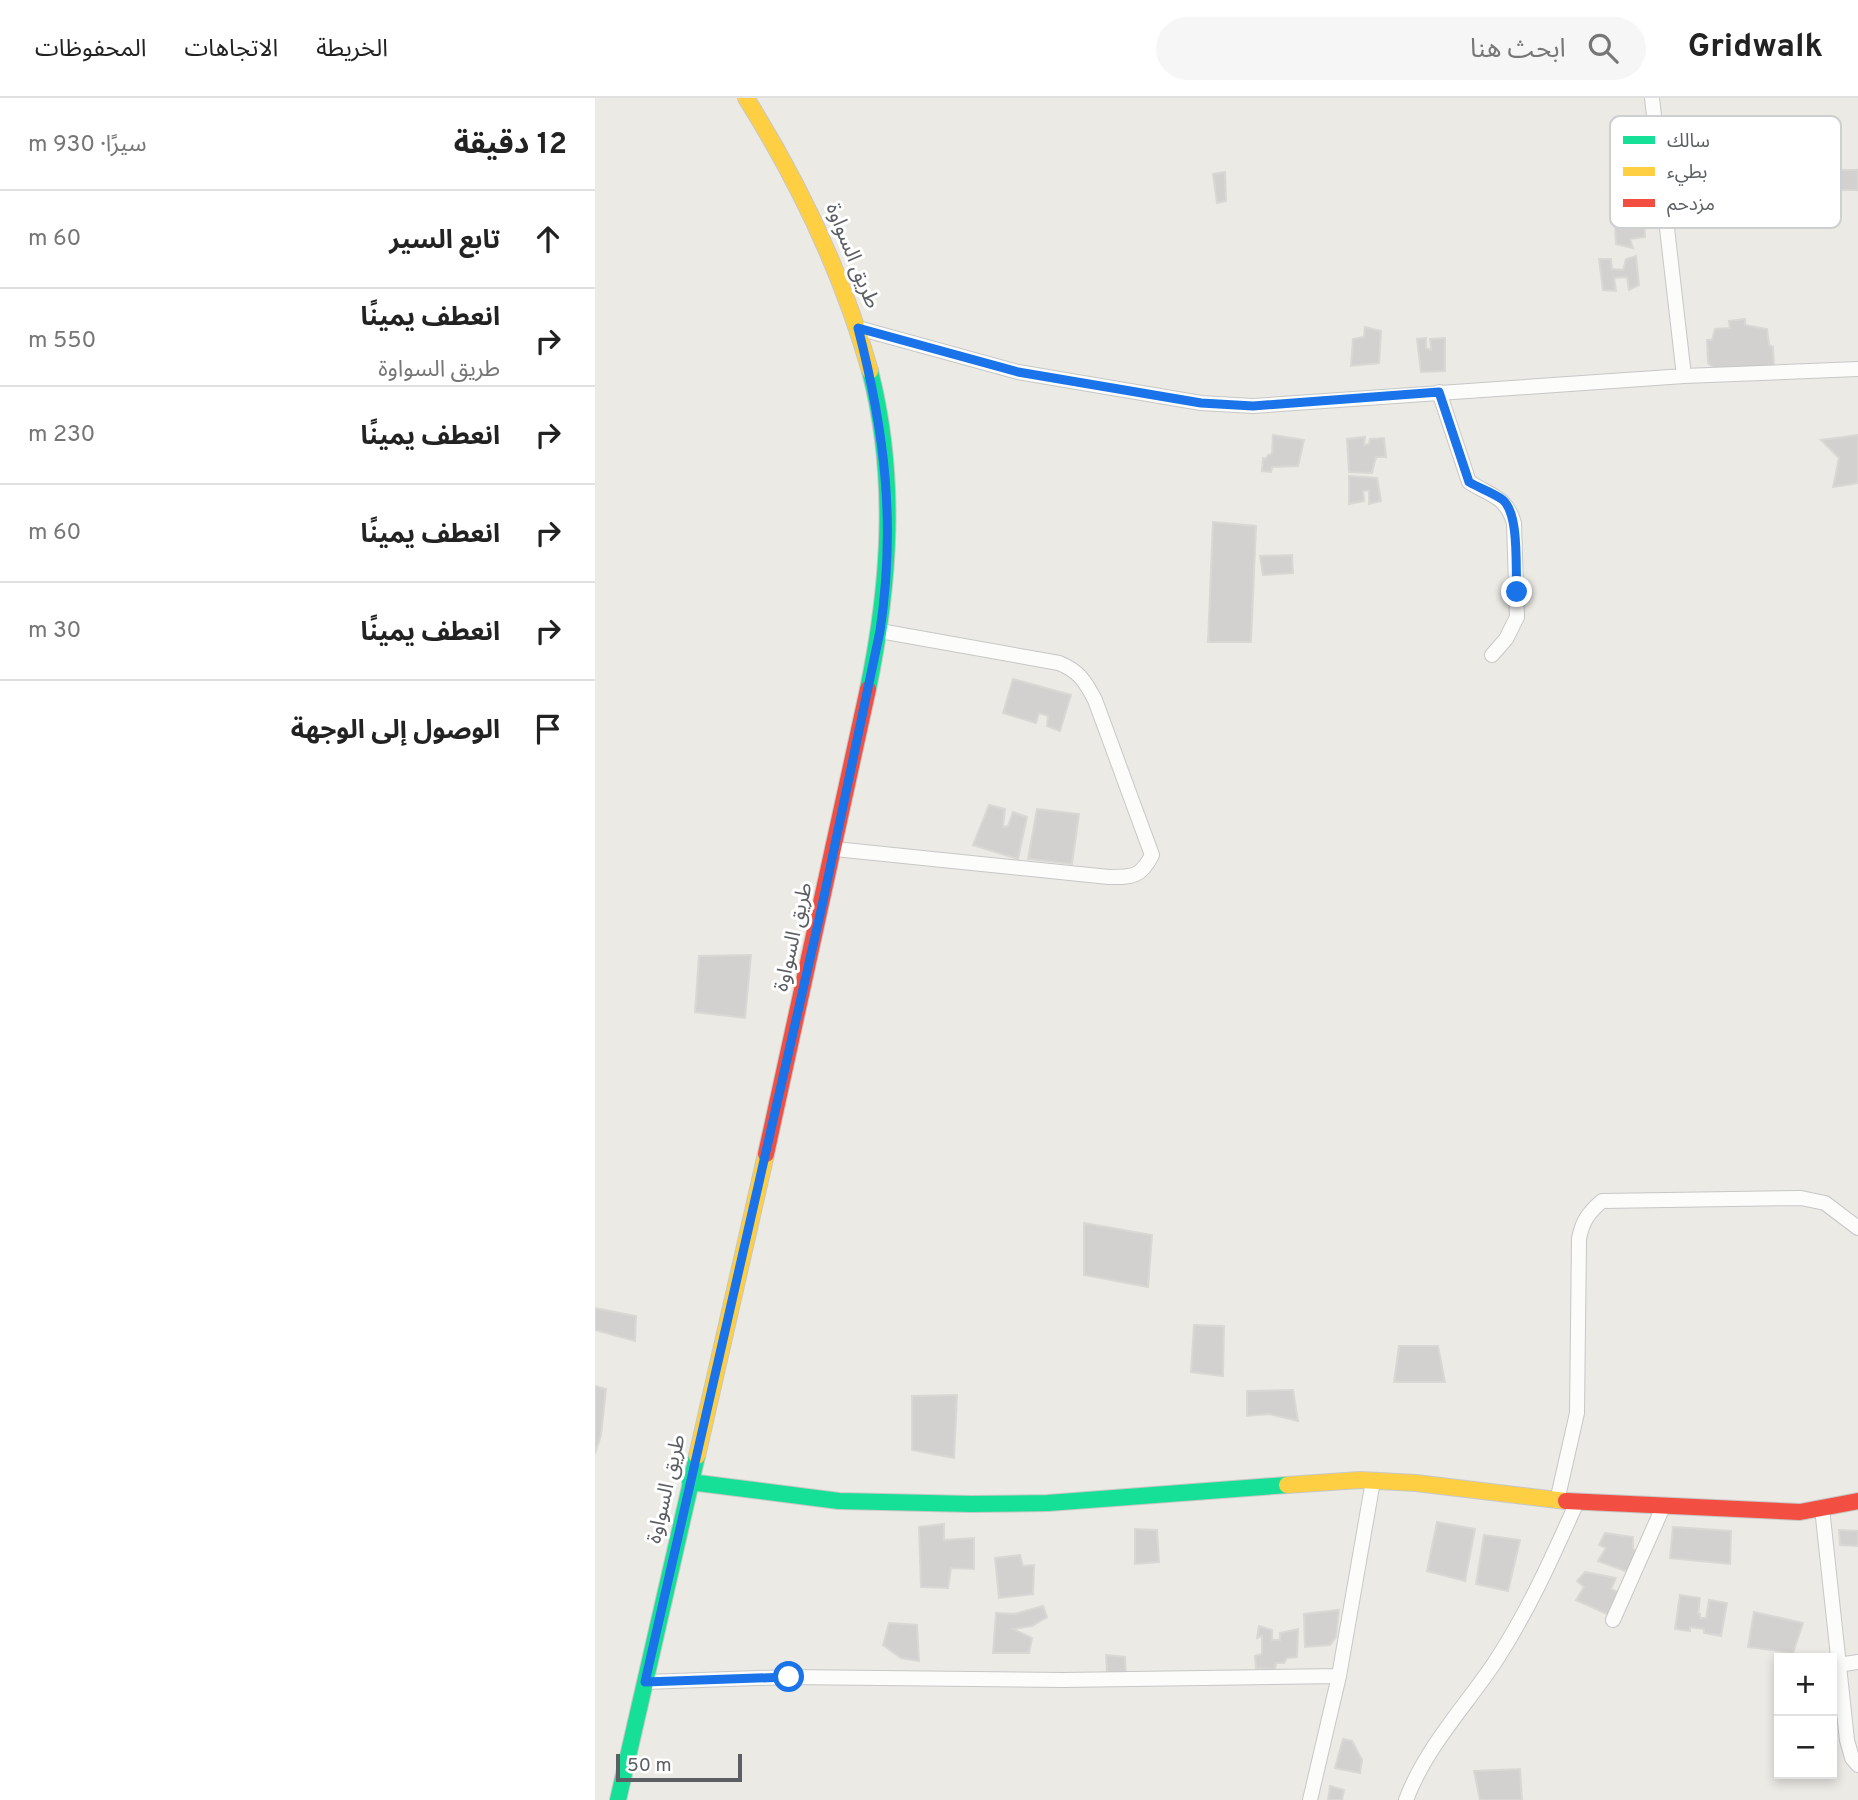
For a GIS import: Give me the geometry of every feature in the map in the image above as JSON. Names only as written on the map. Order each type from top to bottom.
[{"type":"street","name":"طريق السواوة","points":[[618,1800],[835,849],[880,631],[886,587],[887,475],[872,383],[858,328],[848,298],[803,195],[775,143],[746,98]]},
{"type":"street","points":[[1652,98],[1654,116]]},
{"type":"street","points":[[1667,228],[1684,376]]},
{"type":"street","points":[[858,328],[1018,372],[1201,403],[1253,406],[1684,376],[1858,369]]},
{"type":"street","points":[[1439,392],[1469,482],[1503,500],[1514,523],[1517,617],[1506,639],[1492,655]]},
{"type":"street","points":[[835,849],[1109,877],[1129,877],[1144,870],[1152,855],[1095,700],[1084,678],[1074,669],[1059,663],[880,631]]},
{"type":"street","points":[[1557,1501],[1577,1413],[1581,1224],[1602,1201],[1801,1198],[1825,1203],[1858,1228]]},
{"type":"street","points":[[690,1482],[839,1501],[971,1504],[1048,1503],[1294,1484],[1373,1481],[1416,1483],[1557,1501],[1771,1512],[1800,1512],[1858,1501]]},
{"type":"street","points":[[1310,1800],[1339,1676],[1373,1481]]},
{"type":"street","points":[[1406,1800],[1434,1746],[1492,1665],[1515,1627],[1541,1581],[1577,1502]]},
{"type":"street","points":[[1613,1620],[1663,1507]]},
{"type":"street","points":[[1822,1508],[1847,1740],[1852,1758],[1858,1765]]},
{"type":"street","points":[[1838,1665],[1858,1662]]},
{"type":"street","points":[[645,1682],[789,1677],[1063,1680],[1339,1676]]},
{"type":"building","points":[[1841,170],[1858,170],[1858,190],[1841,190]]},
{"type":"building","points":[[1225,172],[1226,201],[1217,203],[1213,174]]},
{"type":"building","points":[[1615,228],[1644,228],[1645,237],[1630,239],[1633,248],[1616,244]]},
{"type":"building","points":[[1636,256],[1639,285],[1629,290],[1627,277],[1614,278],[1616,291],[1603,290],[1599,259],[1611,259],[1612,269],[1623,270],[1626,259]]},
{"type":"building","points":[[1745,319],[1745,325],[1767,329],[1769,345],[1773,347],[1774,368],[1715,369],[1708,363],[1707,340],[1712,340],[1715,329],[1730,328],[1729,321]]},
{"type":"building","points":[[1365,327],[1381,331],[1379,363],[1351,366],[1353,339],[1364,337]]},
{"type":"building","points":[[1426,338],[1426,348],[1431,350],[1430,339],[1445,338],[1445,371],[1421,372],[1417,339]]},
{"type":"building","points":[[1273,435],[1304,440],[1298,466],[1272,467],[1271,472],[1262,471],[1263,458],[1266,459],[1272,454]]},
{"type":"building","points":[[1858,435],[1858,483],[1833,487],[1839,458],[1821,440]]},
{"type":"building","points":[[1365,437],[1364,445],[1369,444],[1370,439],[1384,438],[1386,457],[1376,457],[1372,473],[1349,472],[1347,439]]},
{"type":"building","points":[[1349,476],[1377,478],[1381,501],[1369,504],[1369,490],[1363,491],[1364,501],[1349,504]]},
{"type":"building","points":[[1213,522],[1256,526],[1251,642],[1208,642]]},
{"type":"building","points":[[1292,555],[1293,573],[1263,575],[1260,556]]},
{"type":"building","points":[[1013,679],[1071,695],[1060,731],[1047,726],[1048,716],[1039,713],[1036,723],[1003,713]]},
{"type":"building","points":[[989,805],[1005,809],[1003,827],[1008,826],[1013,812],[1027,817],[1018,859],[973,845]]},
{"type":"building","points":[[1037,809],[1079,814],[1072,864],[1028,859]]},
{"type":"building","points":[[751,955],[745,1018],[695,1012],[699,956]]},
{"type":"building","points":[[1084,1223],[1152,1235],[1148,1287],[1084,1275]]},
{"type":"building","points":[[595,1308],[636,1316],[635,1341],[595,1330]]},
{"type":"building","points":[[1194,1325],[1224,1326],[1223,1376],[1191,1372]]},
{"type":"building","points":[[1399,1346],[1438,1346],[1445,1382],[1394,1382]]},
{"type":"building","points":[[595,1386],[606,1389],[601,1435],[595,1454]]},
{"type":"building","points":[[1293,1390],[1298,1421],[1269,1414],[1247,1416],[1247,1391]]},
{"type":"building","points":[[957,1395],[954,1458],[912,1450],[912,1396]]},
{"type":"building","points":[[1437,1522],[1475,1529],[1465,1581],[1427,1571]]},
{"type":"building","points":[[944,1524],[944,1540],[974,1538],[974,1569],[951,1568],[948,1588],[921,1587],[919,1527]]},
{"type":"building","points":[[1673,1527],[1731,1531],[1730,1564],[1670,1558]]},
{"type":"building","points":[[1135,1529],[1157,1530],[1159,1562],[1135,1564]]},
{"type":"building","points":[[1839,1530],[1858,1531],[1858,1546],[1840,1545]]},
{"type":"building","points":[[1605,1533],[1633,1537],[1633,1548],[1637,1553],[1628,1572],[1598,1561],[1606,1548],[1599,1545]]},
{"type":"building","points":[[1484,1535],[1520,1540],[1508,1591],[1476,1584]]},
{"type":"building","points":[[1020,1555],[1023,1566],[1034,1565],[1033,1594],[999,1598],[995,1558]]},
{"type":"building","points":[[1585,1572],[1616,1578],[1611,1589],[1618,1592],[1609,1615],[1576,1600],[1584,1587],[1577,1581]]},
{"type":"building","points":[[1680,1595],[1700,1598],[1700,1618],[1706,1618],[1709,1600],[1727,1603],[1721,1636],[1704,1633],[1704,1629],[1675,1629]]},
{"type":"building","points":[[1043,1606],[1047,1617],[1032,1626],[1013,1629],[1032,1638],[1029,1653],[993,1653],[996,1613],[1014,1614]]},
{"type":"building","points":[[1339,1610],[1336,1637],[1330,1645],[1305,1647],[1304,1614]]},
{"type":"building","points":[[1754,1612],[1803,1623],[1793,1653],[1748,1647]]},
{"type":"building","points":[[889,1623],[917,1625],[919,1661],[901,1658],[883,1645]]},
{"type":"building","points":[[1259,1626],[1272,1630],[1272,1640],[1280,1640],[1280,1633],[1298,1629],[1297,1657],[1287,1658],[1284,1663],[1276,1663],[1275,1669],[1256,1668],[1255,1656],[1262,1654],[1262,1636],[1257,1638]]},
{"type":"building","points":[[1106,1655],[1125,1657],[1126,1676],[1107,1672]]},
{"type":"building","points":[[1343,1739],[1352,1741],[1362,1760],[1360,1773],[1335,1768]]},
{"type":"building","points":[[1520,1769],[1522,1800],[1480,1800],[1474,1771]]},
{"type":"building","points":[[1330,1786],[1344,1790],[1342,1800],[1328,1800]]},
{"type":"traffic: fast","points":[[868,689],[881,609],[887,530],[884,450],[870,371]]},
{"type":"traffic: fast","points":[[618,1800],[697,1456]]},
{"type":"traffic: fast","points":[[690,1482],[839,1501],[971,1504],[1048,1503],[1287,1485]]},
{"type":"traffic: slow","points":[[746,98],[766,130],[818,230],[859,334],[870,371]]},
{"type":"traffic: slow","points":[[697,1456],[766,1154]]},
{"type":"traffic: slow","points":[[1287,1485],[1360,1480],[1416,1483],[1566,1501]]},
{"type":"traffic: jam","points":[[766,1154],[868,689]]},
{"type":"traffic: jam","points":[[1566,1501],[1800,1512],[1858,1501]]},
{"type":"route","points":[[789,1677],[645,1682],[822,906],[880,631],[886,587],[887,475],[872,383],[858,328],[1018,372],[1201,403],[1253,406],[1439,392],[1469,482],[1503,500],[1510,510],[1514,523],[1517,592]]}]
